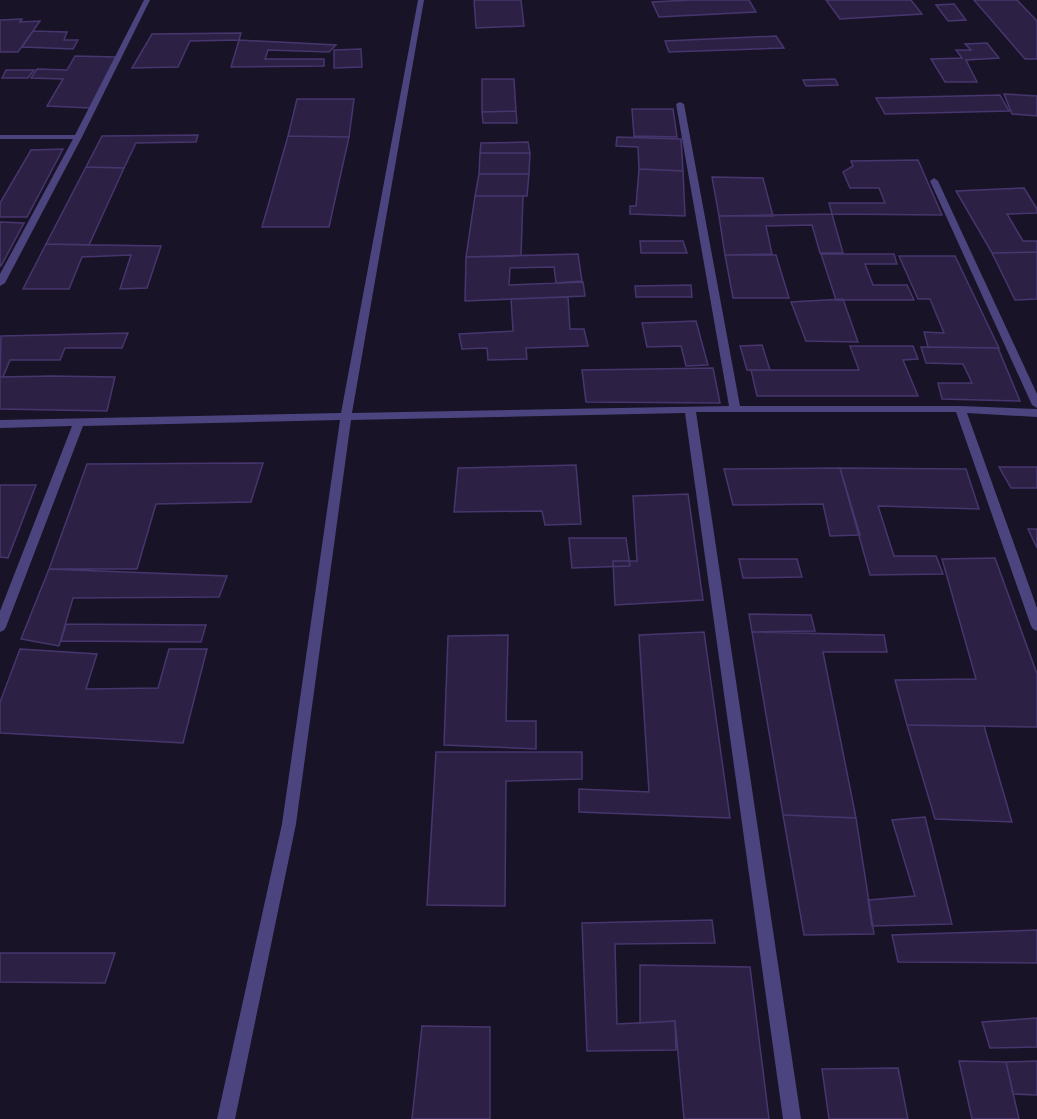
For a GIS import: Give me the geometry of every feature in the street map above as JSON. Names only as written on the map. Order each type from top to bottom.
[{"type":"street","points":[[0,283],[78,137],[147,0]]},
{"type":"street","points":[[226,1119],[289,824],[346,416],[421,0]]},
{"type":"street","points":[[680,104],[735,409]]},
{"type":"street","points":[[0,137],[78,137]]},
{"type":"street","points":[[934,181],[1037,405]]},
{"type":"street","points":[[690,409],[792,1119]]},
{"type":"street","points":[[0,424],[690,409],[960,409],[1037,413]]},
{"type":"street","points":[[960,409],[1037,626]]},
{"type":"street","points":[[0,627],[79,422]]},
{"type":"building","points":[[474,0],[521,0],[524,26],[476,28]]},
{"type":"building","points":[[749,0],[756,12],[659,17],[652,2]]},
{"type":"building","points":[[826,0],[911,0],[922,14],[840,19]]},
{"type":"building","points":[[974,0],[1017,0],[1037,21],[1037,59],[1025,59]]},
{"type":"building","points":[[954,4],[966,20],[948,21],[936,5]]},
{"type":"building","points":[[22,19],[20,22],[40,21],[18,52],[0,52],[0,20]]},
{"type":"building","points":[[33,31],[67,32],[64,40],[78,40],[73,49],[22,47]]},
{"type":"building","points":[[241,33],[239,40],[190,41],[178,67],[132,68],[152,34]]},
{"type":"building","points":[[776,36],[784,48],[669,52],[665,41]]},
{"type":"building","points":[[239,40],[336,45],[329,52],[268,50],[265,59],[324,59],[324,66],[231,67]]},
{"type":"building","points":[[987,43],[999,58],[966,60],[977,82],[945,82],[931,59],[962,58],[956,50],[971,50],[965,44]]},
{"type":"building","points":[[361,49],[362,67],[334,68],[334,50]]},
{"type":"building","points":[[75,56],[117,57],[90,108],[47,106],[63,79],[31,78],[37,69],[67,70]]},
{"type":"building","points":[[6,70],[34,70],[28,78],[2,78]]},
{"type":"building","points":[[482,79],[514,79],[516,111],[482,112]]},
{"type":"building","points":[[835,79],[838,85],[806,86],[803,80]]},
{"type":"building","points":[[1004,94],[1037,96],[1037,116],[1012,114]]},
{"type":"building","points":[[1000,95],[1009,111],[885,114],[876,98]]},
{"type":"building","points":[[297,99],[354,99],[349,137],[288,136]]},
{"type":"building","points":[[632,109],[673,109],[677,137],[634,136]]},
{"type":"building","points":[[516,111],[517,123],[483,123],[482,112]]},
{"type":"building","points":[[198,135],[196,142],[136,143],[124,168],[86,167],[102,136]]},
{"type":"building","points":[[288,136],[349,137],[329,227],[262,227]]},
{"type":"building","points":[[617,137],[681,139],[683,171],[639,169],[638,147],[616,146]]},
{"type":"building","points":[[528,142],[530,153],[480,153],[481,143]]},
{"type":"building","points":[[63,149],[27,217],[0,217],[0,203],[31,150]]},
{"type":"building","points":[[480,153],[530,153],[529,174],[479,174]]},
{"type":"building","points":[[918,160],[942,215],[832,214],[829,203],[885,203],[879,188],[850,188],[843,172],[853,166],[851,161]]},
{"type":"building","points":[[86,167],[124,168],[89,245],[46,244]]},
{"type":"building","points":[[639,169],[683,171],[685,216],[630,214],[630,206],[636,206]]},
{"type":"building","points":[[479,174],[529,174],[527,196],[475,196]]},
{"type":"building","points":[[712,177],[763,178],[773,216],[719,216]]},
{"type":"building","points":[[1024,188],[1037,209],[1037,213],[1007,214],[1023,241],[1037,241],[1037,252],[992,253],[956,191]]},
{"type":"building","points":[[475,196],[523,196],[521,256],[466,257]]},
{"type":"building","points":[[832,214],[843,253],[820,253],[812,225],[766,226],[772,254],[725,255],[719,216]]},
{"type":"building","points":[[0,222],[24,223],[1,266],[0,266]]},
{"type":"building","points":[[640,241],[683,241],[687,253],[641,253]]},
{"type":"building","points":[[46,244],[161,246],[147,288],[120,289],[131,255],[82,257],[69,289],[23,289]]},
{"type":"building","points":[[1037,252],[1037,299],[1015,300],[992,253]]},
{"type":"building","points":[[578,254],[582,281],[556,283],[554,267],[510,268],[509,285],[583,282],[585,296],[465,301],[466,257]]},
{"type":"building","points":[[821,254],[894,254],[897,264],[865,264],[873,285],[907,285],[914,300],[836,300]]},
{"type":"building","points":[[725,255],[776,255],[789,298],[733,298]]},
{"type":"building","points":[[899,256],[955,256],[999,348],[928,347],[924,332],[944,333],[930,299],[918,299]]},
{"type":"building","points":[[691,285],[692,297],[636,297],[635,286]]},
{"type":"building","points":[[568,297],[570,329],[584,329],[588,346],[526,348],[527,359],[488,360],[487,348],[462,349],[459,334],[513,331],[511,299]]},
{"type":"building","points":[[843,299],[858,342],[806,341],[791,302]]},
{"type":"building","points":[[696,321],[708,365],[686,366],[681,346],[647,347],[642,323]]},
{"type":"building","points":[[128,333],[122,348],[65,348],[60,360],[10,360],[3,377],[0,377],[1,336]]},
{"type":"building","points":[[762,345],[770,370],[747,370],[740,346]]},
{"type":"building","points":[[850,346],[913,346],[918,359],[903,360],[918,396],[757,396],[751,370],[859,370]]},
{"type":"building","points":[[921,347],[998,348],[1020,401],[942,399],[938,383],[972,383],[963,364],[926,363]]},
{"type":"building","points":[[713,368],[720,403],[586,402],[582,370]]},
{"type":"building","points":[[0,377],[115,377],[107,411],[0,409]]},
{"type":"building","points":[[263,463],[251,502],[156,504],[137,569],[49,569],[87,464]]},
{"type":"building","points":[[576,465],[581,524],[545,525],[542,511],[454,512],[458,468]]},
{"type":"building","points":[[999,467],[1037,467],[1037,488],[1011,488]]},
{"type":"building","points":[[840,468],[966,469],[979,509],[878,506],[894,556],[936,556],[943,574],[870,575]]},
{"type":"building","points":[[840,468],[860,535],[830,536],[823,504],[733,505],[724,469]]},
{"type":"building","points":[[0,485],[36,485],[8,558],[0,557]]},
{"type":"building","points":[[688,494],[703,600],[615,605],[613,561],[637,561],[633,496]]},
{"type":"building","points":[[1028,529],[1037,529],[1037,548]]},
{"type":"building","points":[[569,538],[626,538],[630,566],[572,568]]},
{"type":"building","points":[[995,558],[1037,674],[1037,727],[907,725],[895,680],[976,679],[942,559]]},
{"type":"building","points":[[739,559],[797,559],[802,577],[743,578]]},
{"type":"building","points":[[49,569],[227,576],[219,597],[73,598],[59,646],[21,639]]},
{"type":"building","points":[[749,614],[811,615],[815,631],[752,632]]},
{"type":"building","points":[[66,624],[206,625],[201,642],[61,641]]},
{"type":"building","points":[[704,632],[730,818],[579,812],[579,789],[649,792],[639,635]]},
{"type":"building","points":[[752,632],[884,635],[887,652],[823,652],[856,818],[783,815]]},
{"type":"building","points":[[508,635],[506,721],[536,721],[536,749],[444,745],[448,636]]},
{"type":"building","points":[[20,649],[97,654],[86,689],[158,688],[169,649],[207,649],[183,743],[0,733],[0,702]]},
{"type":"building","points":[[907,725],[984,726],[1012,822],[935,819]]},
{"type":"building","points":[[436,752],[582,752],[582,779],[506,781],[505,906],[427,905]]},
{"type":"building","points":[[783,815],[856,818],[874,934],[804,935]]},
{"type":"building","points":[[925,817],[952,924],[872,926],[868,900],[915,896],[892,820]]},
{"type":"building","points":[[712,920],[715,943],[615,944],[617,1024],[675,1021],[676,1050],[587,1051],[582,923]]},
{"type":"building","points":[[1037,930],[1037,963],[898,962],[892,935]]},
{"type":"building","points":[[0,953],[115,953],[105,983],[0,982]]},
{"type":"building","points":[[640,965],[750,967],[769,1119],[684,1119],[675,1021],[640,1023]]},
{"type":"building","points":[[1037,1018],[1037,1047],[990,1048],[982,1022]]},
{"type":"building","points":[[422,1026],[490,1027],[490,1119],[412,1119]]},
{"type":"building","points":[[959,1061],[1006,1062],[1019,1119],[972,1119]]},
{"type":"building","points":[[1037,1061],[1037,1095],[1013,1094],[1006,1062]]},
{"type":"building","points":[[898,1068],[908,1119],[829,1119],[822,1069]]}]
